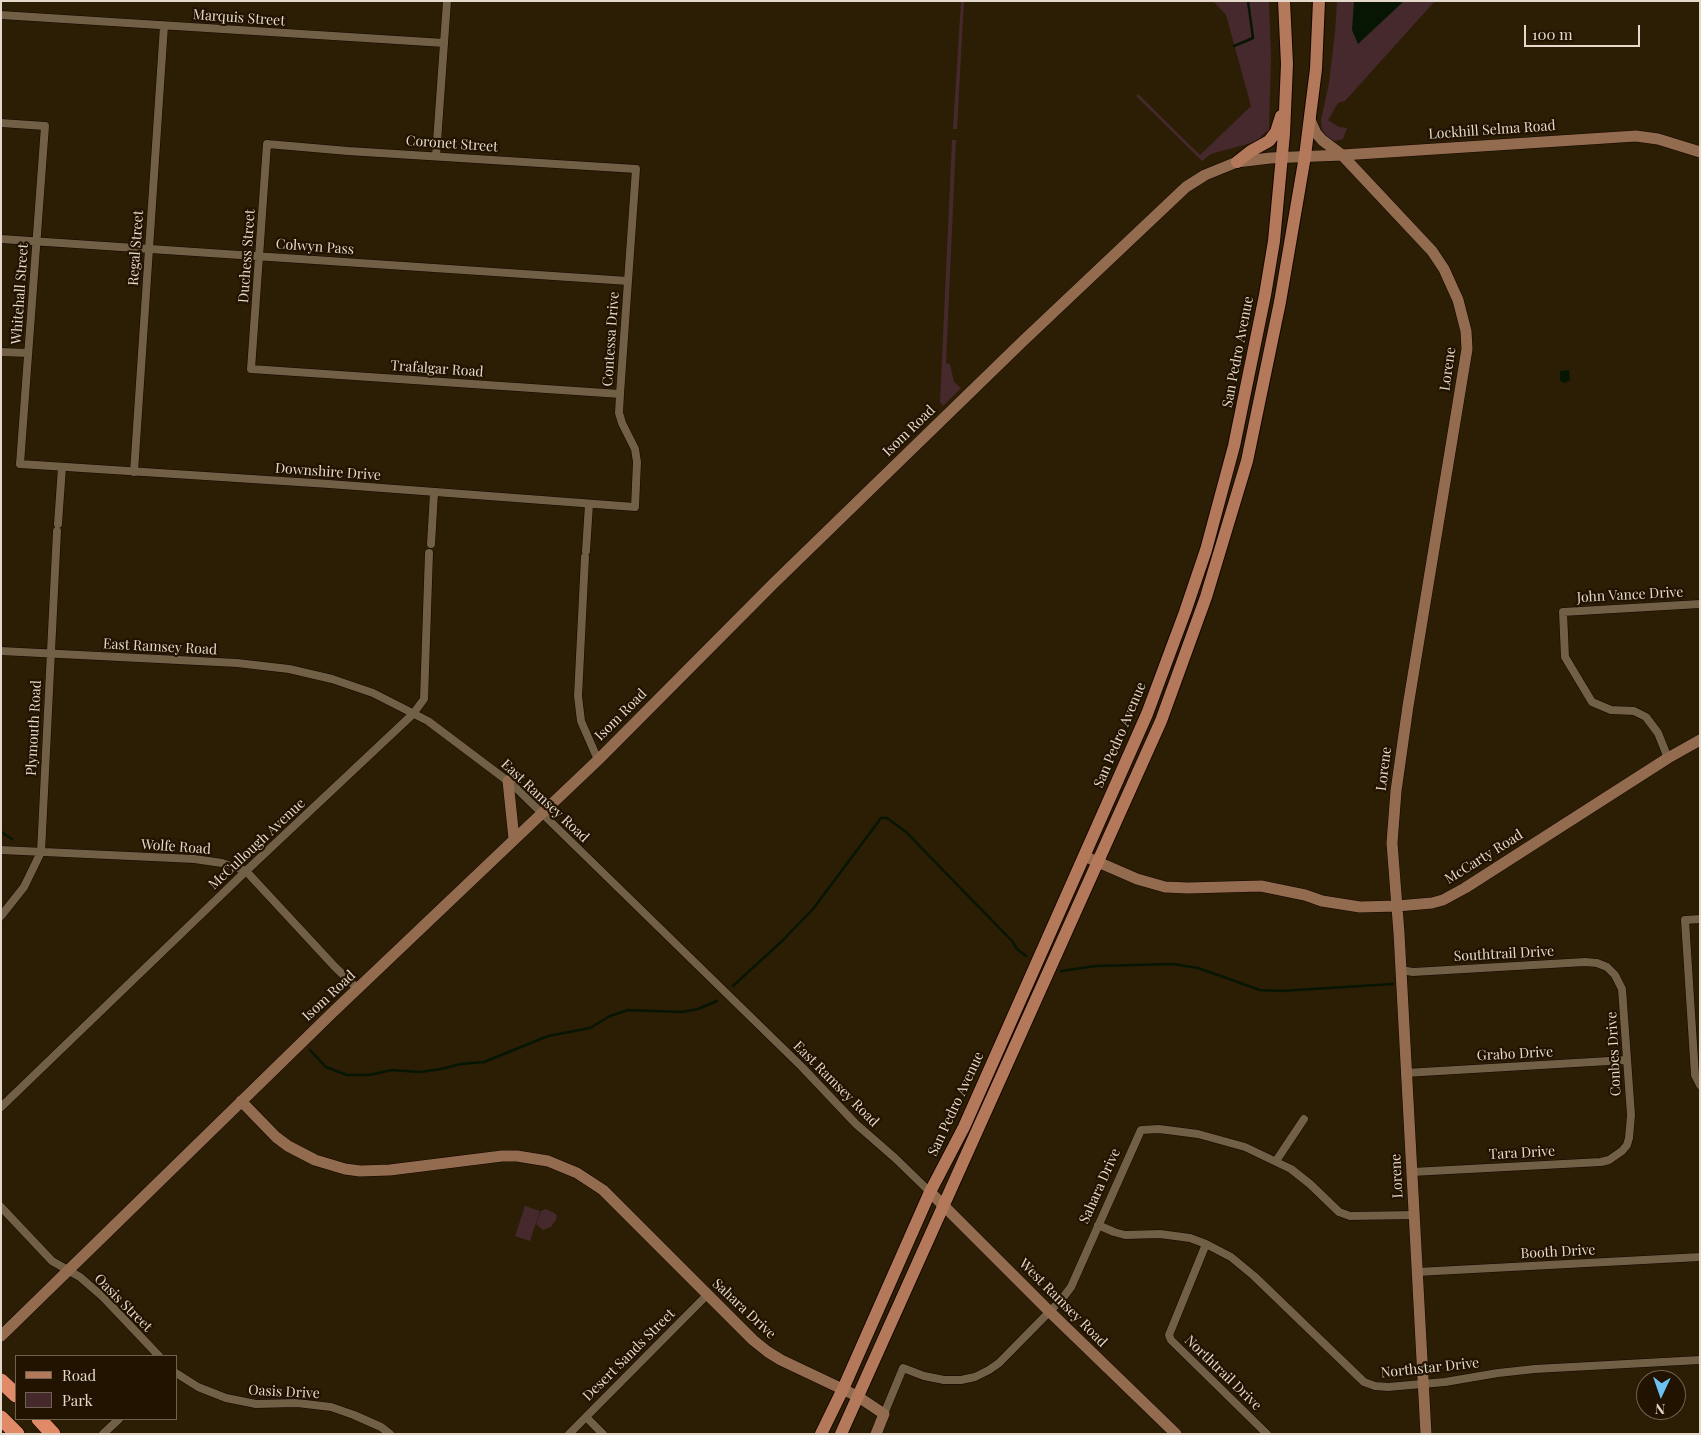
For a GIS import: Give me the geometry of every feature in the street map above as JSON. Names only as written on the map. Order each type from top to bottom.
[{"type":"highway","points":[[1,1381],[15,1395]]},
{"type":"highway","points":[[1,1418],[17,1434]]},
{"type":"highway","points":[[40,1420],[53,1434]]},
{"type":"main road","name":"San Pedro Avenue","points":[[821,1434],[843,1389],[930,1192],[964,1127],[1147,714],[1185,612],[1208,543],[1234,446],[1274,241],[1283,157],[1287,64],[1284,1]]},
{"type":"main road","points":[[841,1434],[1161,721],[1216,565],[1249,450],[1280,302],[1310,120],[1316,69],[1319,1]]},
{"type":"main road","points":[[1237,162],[1251,151],[1269,141],[1276,132],[1278,121],[1285,107]]},
{"type":"main road","points":[[1239,422],[1255,425]]},
{"type":"main road","points":[[1234,446],[1249,450]]},
{"type":"main road","points":[[1005,1035],[1017,1041]]},
{"type":"street","points":[[436,156],[447,1]]},
{"type":"street","name":"Marquis Street","points":[[1,15],[444,43]]},
{"type":"street","name":"Regal Street","points":[[134,472],[164,26]]},
{"type":"street","name":"Lorene","points":[[1310,120],[1316,133],[1322,140],[1342,155],[1432,251],[1444,269],[1458,300],[1466,331],[1467,349],[1415,658],[1396,791],[1392,843],[1426,1434]]},
{"type":"street","name":"Whitehall Street","points":[[1,123],[45,126],[20,464]]},
{"type":"street","name":"Lockhill Selma Road","points":[[1283,157],[1342,155],[1636,136],[1658,139],[1700,152]]},
{"type":"street","name":"Coronet Street","points":[[267,144],[348,151],[636,169]]},
{"type":"street","name":"Duchess Street","points":[[252,369],[267,144]]},
{"type":"street","name":"Isom Road","points":[[1,1336],[241,1101],[598,760],[781,576],[1057,308],[1186,187],[1205,175],[1237,162],[1283,157]]},
{"type":"street","name":"Contessa Drive","points":[[635,507],[637,462],[635,450],[619,413],[636,169]]},
{"type":"street","name":"Colwyn Pass","points":[[1,239],[628,281]]},
{"type":"street","points":[[1,352],[28,353]]},
{"type":"street","name":"Trafalgar Road","points":[[252,369],[620,394]]},
{"type":"street","name":"Downshire Drive","points":[[20,464],[635,507]]},
{"type":"street","name":"Plymouth Road","points":[[1,916],[24,887],[41,852],[50,653],[62,467]]},
{"type":"street","points":[[430,544],[434,493]]},
{"type":"street","points":[[589,504],[578,696],[581,721],[598,760]]},
{"type":"street","name":"McCullough Avenue","points":[[1,1107],[246,871],[413,714],[424,699],[430,553]]},
{"type":"street","name":"John Vance Drive","points":[[1668,758],[1658,733],[1646,717],[1634,711],[1611,710],[1592,702],[1565,657],[1563,612],[1700,604]]},
{"type":"street","name":"East Ramsey Road","points":[[1,651],[237,662],[289,669],[332,679],[373,693],[428,721],[508,781],[542,812],[802,1067],[844,1112],[930,1192]]},
{"type":"street","name":"McCarty Road","points":[[1084,856],[1137,879],[1165,887],[1261,886],[1276,888],[1339,905],[1360,907],[1432,903],[1444,900],[1454,894],[1668,758],[1700,740]]},
{"type":"street","points":[[508,781],[514,839]]},
{"type":"street","name":"Wolfe Road","points":[[1,850],[194,859],[222,863],[246,871],[334,966],[358,989]]},
{"type":"street","points":[[1700,919],[1686,920],[1695,1075],[1700,1085]]},
{"type":"street","name":"Southtrail Drive","points":[[1400,970],[1413,972],[1585,962],[1597,963],[1607,967]]},
{"type":"street","name":"Conbes Drive","points":[[1607,967],[1615,975],[1622,989],[1630,1115],[1627,1145]]},
{"type":"street","points":[[1691,1023],[1700,1023]]},
{"type":"street","name":"Grabo Drive","points":[[1406,1073],[1626,1060]]},
{"type":"street","name":"Sahara Drive","points":[[241,1101],[276,1137],[288,1146],[315,1160],[345,1169],[360,1171],[390,1170],[502,1156],[536,1158],[563,1166],[603,1190],[707,1295],[768,1352],[780,1360],[857,1396],[884,1414],[903,1368],[924,1376],[944,1380],[961,1380],[975,1377],[999,1363],[1050,1312],[1071,1287],[1141,1130],[1159,1129],[1214,1137],[1245,1147],[1276,1161]]},
{"type":"street","points":[[1304,1120],[1276,1161],[1291,1169],[1310,1184],[1339,1212],[1358,1217],[1414,1215]]},
{"type":"street","name":"Tara Drive","points":[[1412,1172],[1601,1162],[1615,1157],[1627,1145]]},
{"type":"street","name":"West Ramsey Road","points":[[930,1192],[1176,1434]]},
{"type":"street","name":"Oasis Street","points":[[1,1207],[52,1261],[80,1277],[158,1355]]},
{"type":"street","name":"Northstar Drive","points":[[1098,1226],[1125,1235],[1168,1234],[1190,1238],[1206,1244],[1241,1264],[1364,1382],[1375,1386],[1388,1387],[1445,1382],[1498,1373],[1535,1370],[1700,1360]]},
{"type":"street","name":"Northtrail Drive","points":[[1206,1244],[1169,1335],[1171,1340],[1267,1434]]},
{"type":"street","name":"Booth Drive","points":[[1417,1272],[1700,1257]]},
{"type":"street","name":"Desert Sands Street","points":[[570,1434],[707,1295]]},
{"type":"street","name":"Oasis Drive","points":[[178,1374],[198,1387],[226,1398],[256,1404],[297,1404],[330,1407],[381,1427],[390,1434]]},
{"type":"street","points":[[876,1434],[884,1414]]},
{"type":"street","points":[[586,1417],[603,1434]]},
{"type":"street","points":[[103,1434],[118,1420]]},
{"type":"green space","points":[[961,1],[964,1],[957,129],[953,129]]},
{"type":"green space","points":[[1213,1],[1269,1],[1271,58],[1269,131],[1261,136],[1262,139],[1258,141],[1211,154],[1202,161],[1136,96],[1138,94],[1200,155],[1251,106],[1226,15]]},
{"type":"green space","points":[[1337,1],[1435,1],[1345,101],[1338,103],[1328,120],[1339,127],[1347,128],[1343,139],[1335,141],[1327,137],[1322,130],[1321,120],[1329,83]]},
{"type":"green space","points":[[952,140],[956,140],[946,363],[950,364],[954,382],[961,388],[943,406],[940,402]]},
{"type":"green space","points":[[525,1206],[540,1211],[530,1241],[515,1236]]},
{"type":"green space","points":[[546,1209],[556,1214],[557,1218],[551,1227],[543,1230],[536,1224],[541,1211]]},
{"type":"shaded area","points":[[1354,1],[1404,1],[1358,44],[1352,30]]},
{"type":"shaded area","points":[[1569,370],[1570,380],[1565,383],[1560,381],[1560,371]]},
{"type":"waterway","points":[[1234,46],[1253,38],[1248,1]]},
{"type":"waterway","points":[[733,986],[782,941],[813,909],[881,818],[887,818],[906,832],[1012,941],[1017,949],[1026,956]]},
{"type":"waterway","points":[[1,832],[12,839]]},
{"type":"waterway","points":[[1061,971],[1096,966],[1173,964],[1198,968],[1260,990],[1281,991],[1393,984]]},
{"type":"waterway","points":[[310,1050],[326,1067],[347,1075],[369,1075],[392,1070],[420,1072],[461,1064],[484,1062],[548,1036],[590,1028],[610,1016],[628,1010],[682,1012],[698,1009],[717,1001]]}]
